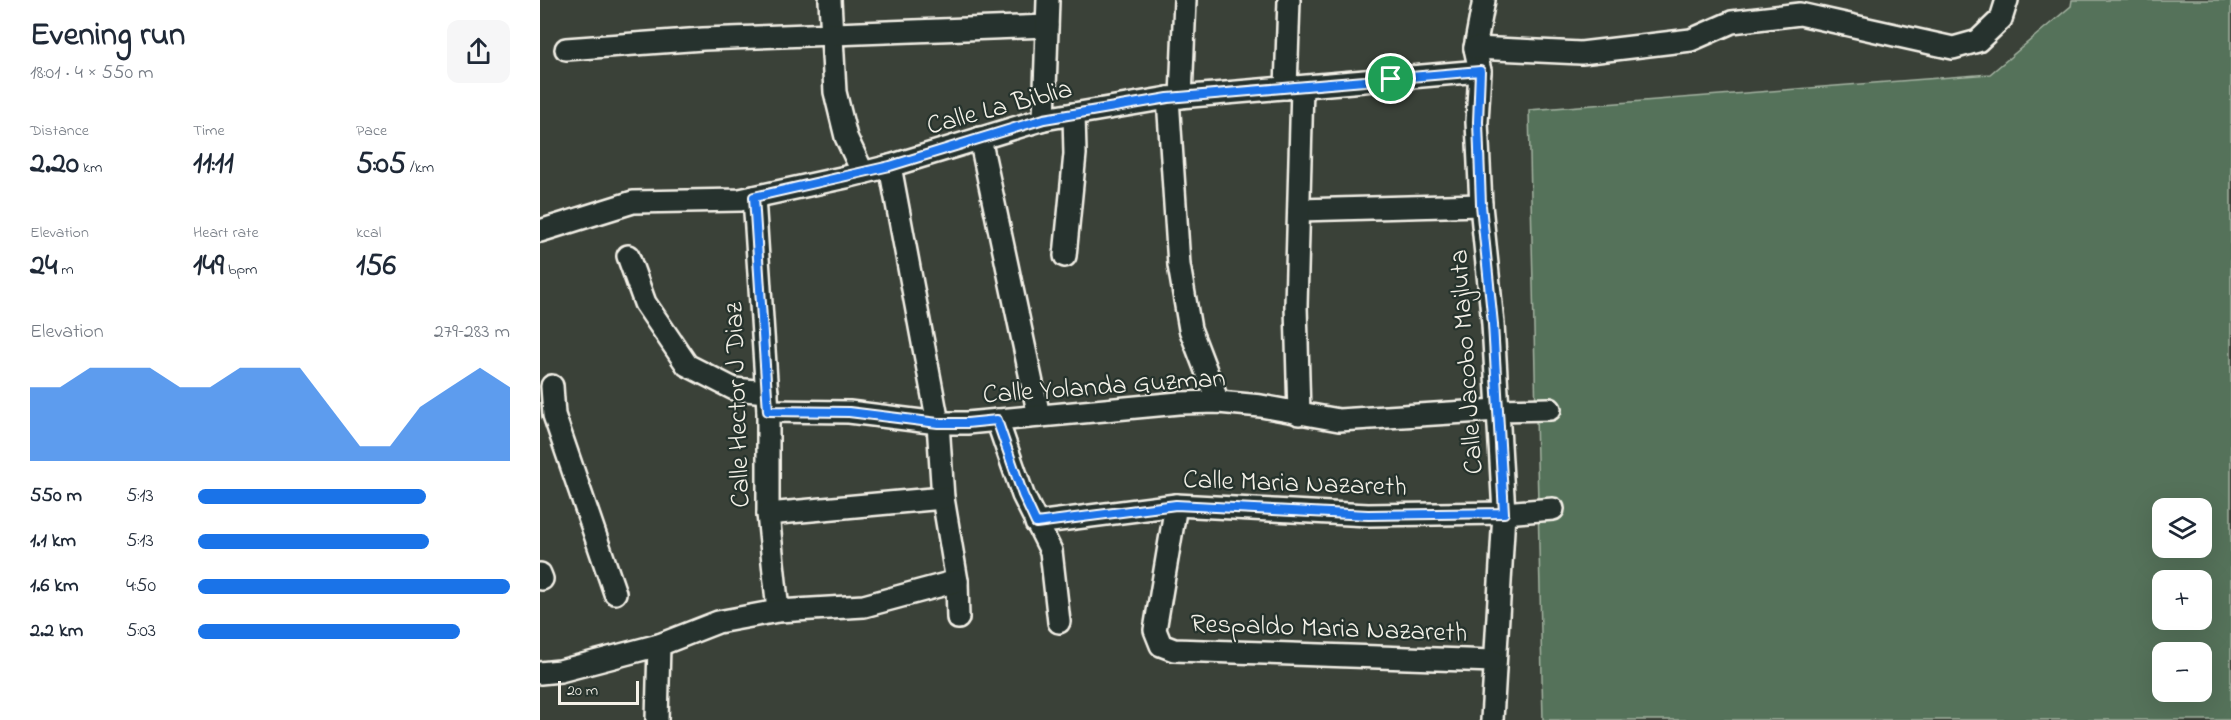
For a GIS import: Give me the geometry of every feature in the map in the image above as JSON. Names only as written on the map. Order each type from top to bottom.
[{"type":"street","points":[[830,0],[836,92],[846,137],[863,173]]},
{"type":"street","points":[[1044,119],[1048,0]]},
{"type":"street","points":[[1185,0],[1174,98],[1179,265],[1190,329],[1218,402]]},
{"type":"street","points":[[1289,0],[1299,210],[1296,306],[1299,414]]},
{"type":"street","name":"Calle Jacobo Majluta","points":[[1484,0],[1475,48],[1480,71],[1478,122],[1481,205],[1493,324],[1504,513],[1492,720]]},
{"type":"street","points":[[1475,48],[1581,53],[1691,40],[1732,22],[1800,14],[1953,48],[1978,41],[2001,19],[2007,0]]},
{"type":"street","points":[[566,49],[703,39],[1047,26]]},
{"type":"street","name":"Calle La Biblia","points":[[540,231],[633,202],[740,200],[863,173],[1044,119],[1174,98],[1480,71]]},
{"type":"street","points":[[1065,256],[1075,154],[1074,114]]},
{"type":"street","points":[[981,138],[1039,417]]},
{"type":"street","points":[[890,166],[938,423],[943,498],[957,580],[958,618]]},
{"type":"street","name":"Calle Hector J Diaz","points":[[754,197],[768,402],[768,514],[778,611]]},
{"type":"street","points":[[1299,210],[1481,205]]},
{"type":"street","name":"Calle Yolanda Guzman","points":[[628,256],[645,303],[687,365],[734,389],[768,402],[938,423],[967,423],[1179,403],[1218,402],[1261,406],[1339,420],[1550,409]]},
{"type":"street","points":[[552,386],[547,416],[615,593]]},
{"type":"street","points":[[997,420],[1023,495],[1051,551],[1059,622]]},
{"type":"street","points":[[768,514],[943,498]]},
{"type":"street","name":"Calle Maria Nazareth","points":[[1036,523],[1176,505],[1368,515],[1504,513],[1553,509]]},
{"type":"street","name":"Respaldo Maria Nazareth","points":[[1176,505],[1155,630],[1161,645],[1174,650],[1494,661]]},
{"type":"street","points":[[540,673],[560,671],[660,645],[718,622],[778,611],[864,606],[957,580]]},
{"type":"street","points":[[657,720],[660,645]]},
{"type":"green space","points":[[2072,0],[2231,0],[2231,720],[1543,720],[1529,110],[1990,74],[2071,6]]},
{"type":"route","points":[[1480,71],[1478,122],[1481,205],[1493,324],[1504,513],[1368,515],[1176,505],[1036,523],[1023,495],[997,420],[938,423],[849,412],[768,411],[754,197],[890,166],[1044,119],[1168,98],[1391,79],[1480,71]]}]
